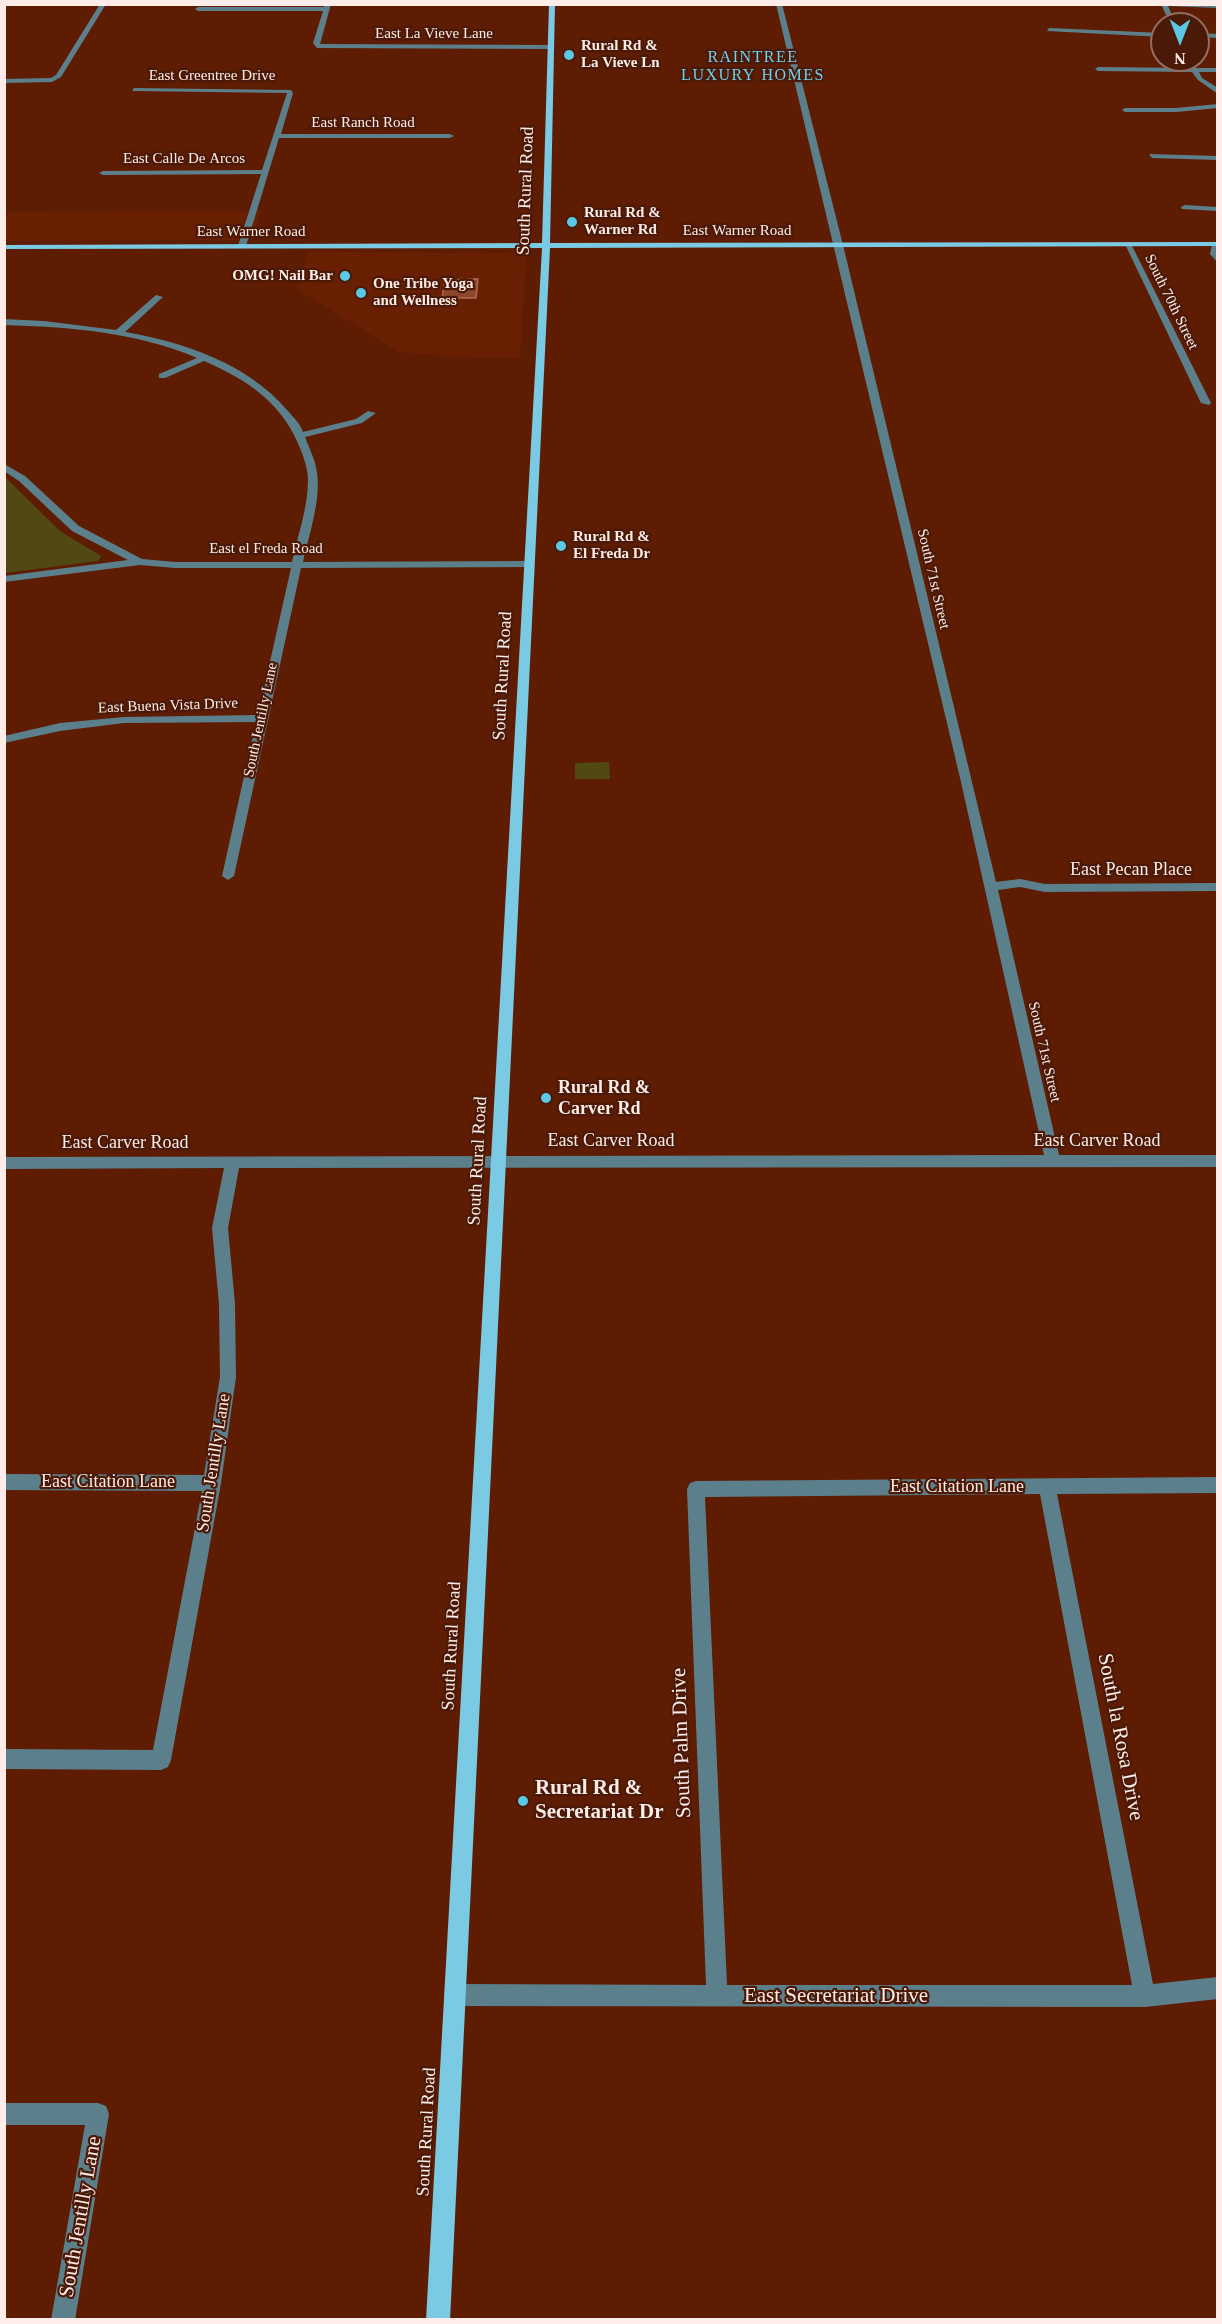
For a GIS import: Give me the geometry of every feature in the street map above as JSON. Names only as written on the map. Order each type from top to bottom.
[{"type":"main road","name":"South Rural Road","points":[[438,2319],[546,245],[552,4]]},
{"type":"main road","name":"East Warner Road","points":[[4,247],[1217,245]]},
{"type":"street","points":[[4,81],[52,80],[59,76],[103,4]]},
{"type":"street","name":"South 71st Street","points":[[778,4],[839,245],[991,887],[1053,1161]]},
{"type":"street","points":[[1164,4],[1218,6]]},
{"type":"street","points":[[198,9],[328,7]]},
{"type":"street","name":"East La Vieve Lane","points":[[328,7],[317,46],[551,47]]},
{"type":"street","points":[[1049,30],[1150,34]]},
{"type":"street","points":[[1098,69],[1150,69]]},
{"type":"street","points":[[1195,72],[1200,79],[1218,92]]},
{"type":"street","name":"East Greentree Drive","points":[[134,90],[289,91],[277,136]]},
{"type":"street","points":[[1125,110],[1176,111],[1218,106]]},
{"type":"street","points":[[242,246],[277,136]]},
{"type":"street","name":"East Ranch Road","points":[[277,136],[450,136]]},
{"type":"street","points":[[1152,156],[1218,158]]},
{"type":"street","name":"East Calle De Arcos","points":[[103,173],[266,172]]},
{"type":"street","points":[[1185,207],[1218,209]]},
{"type":"street","name":"South 70th Street","points":[[1127,244],[1206,403]]},
{"type":"street","points":[[1217,245],[1214,254],[1218,261]]},
{"type":"street","points":[[119,332],[159,297]]},
{"type":"street","name":"South Jentilly Lane","points":[[4,322],[68,325],[119,332],[169,344],[206,357],[256,385],[286,411],[301,435],[312,468],[310,501],[228,876]]},
{"type":"street","points":[[162,376],[206,357]]},
{"type":"street","points":[[301,435],[359,421],[371,413]]},
{"type":"street","points":[[4,467],[25,479],[65,521],[92,539],[140,562]]},
{"type":"street","name":"East el Freda Road","points":[[4,579],[140,562],[175,565],[530,564]]},
{"type":"street","name":"East Buena Vista Drive","points":[[4,740],[60,727],[124,720],[261,718]]},
{"type":"street","name":"East Pecan Place","points":[[991,887],[1009,893],[1026,893],[1045,888],[1218,887]]},
{"type":"street","name":"East Carver Road","points":[[4,1163],[1218,1161]]},
{"type":"street","name":"South Jentilly Lane","points":[[4,1759],[161,1760],[212,1483],[228,1377],[227,1304],[220,1228],[233,1163]]},
{"type":"street","name":"East Citation Lane","points":[[4,1482],[212,1483]]},
{"type":"street","name":"East Citation Lane","points":[[696,1489],[1218,1485]]},
{"type":"street","name":"South la Rosa Drive","points":[[1047,1486],[1145,1996]]},
{"type":"street","name":"South Palm Drive","points":[[696,1489],[717,1996]]},
{"type":"street","name":"East Secretariat Drive","points":[[455,1995],[1145,1996],[1218,1988]]},
{"type":"street","name":"South Jentilly Lane","points":[[4,2114],[98,2114],[63,2319]]},
{"type":"shaded area","points":[[261,211],[251,240],[5,241],[4,212]]},
{"type":"shaded area","points":[[308,252],[514,253],[524,255],[526,258],[520,358],[457,357],[399,352],[297,289]]},
{"type":"shaded area","points":[[5,477],[60,531],[101,556],[98,561],[5,573]]},
{"type":"shaded area","points":[[609,762],[610,779],[575,779],[575,763]]},
{"type":"building","points":[[478,279],[476,298],[442,298],[445,280]]},
{"type":"place","name":"Rural Rd & La Vieve Ln","points":[[569,55]]},
{"type":"place","name":"Rural Rd & Warner Rd","points":[[572,222]]},
{"type":"place","name":"OMG! Nail Bar","points":[[345,276]]},
{"type":"place","name":"One Tribe Yoga and Wellness","points":[[361,293]]},
{"type":"place","name":"Rural Rd & El Freda Dr","points":[[561,546]]},
{"type":"place","name":"Rural Rd & Carver Rd","points":[[546,1098]]},
{"type":"place","name":"Rural Rd & Secretariat Dr","points":[[523,1801]]},
{"type":"district","name":"RAINTREE LUXURY HOMES","points":[[753,67]]}]
